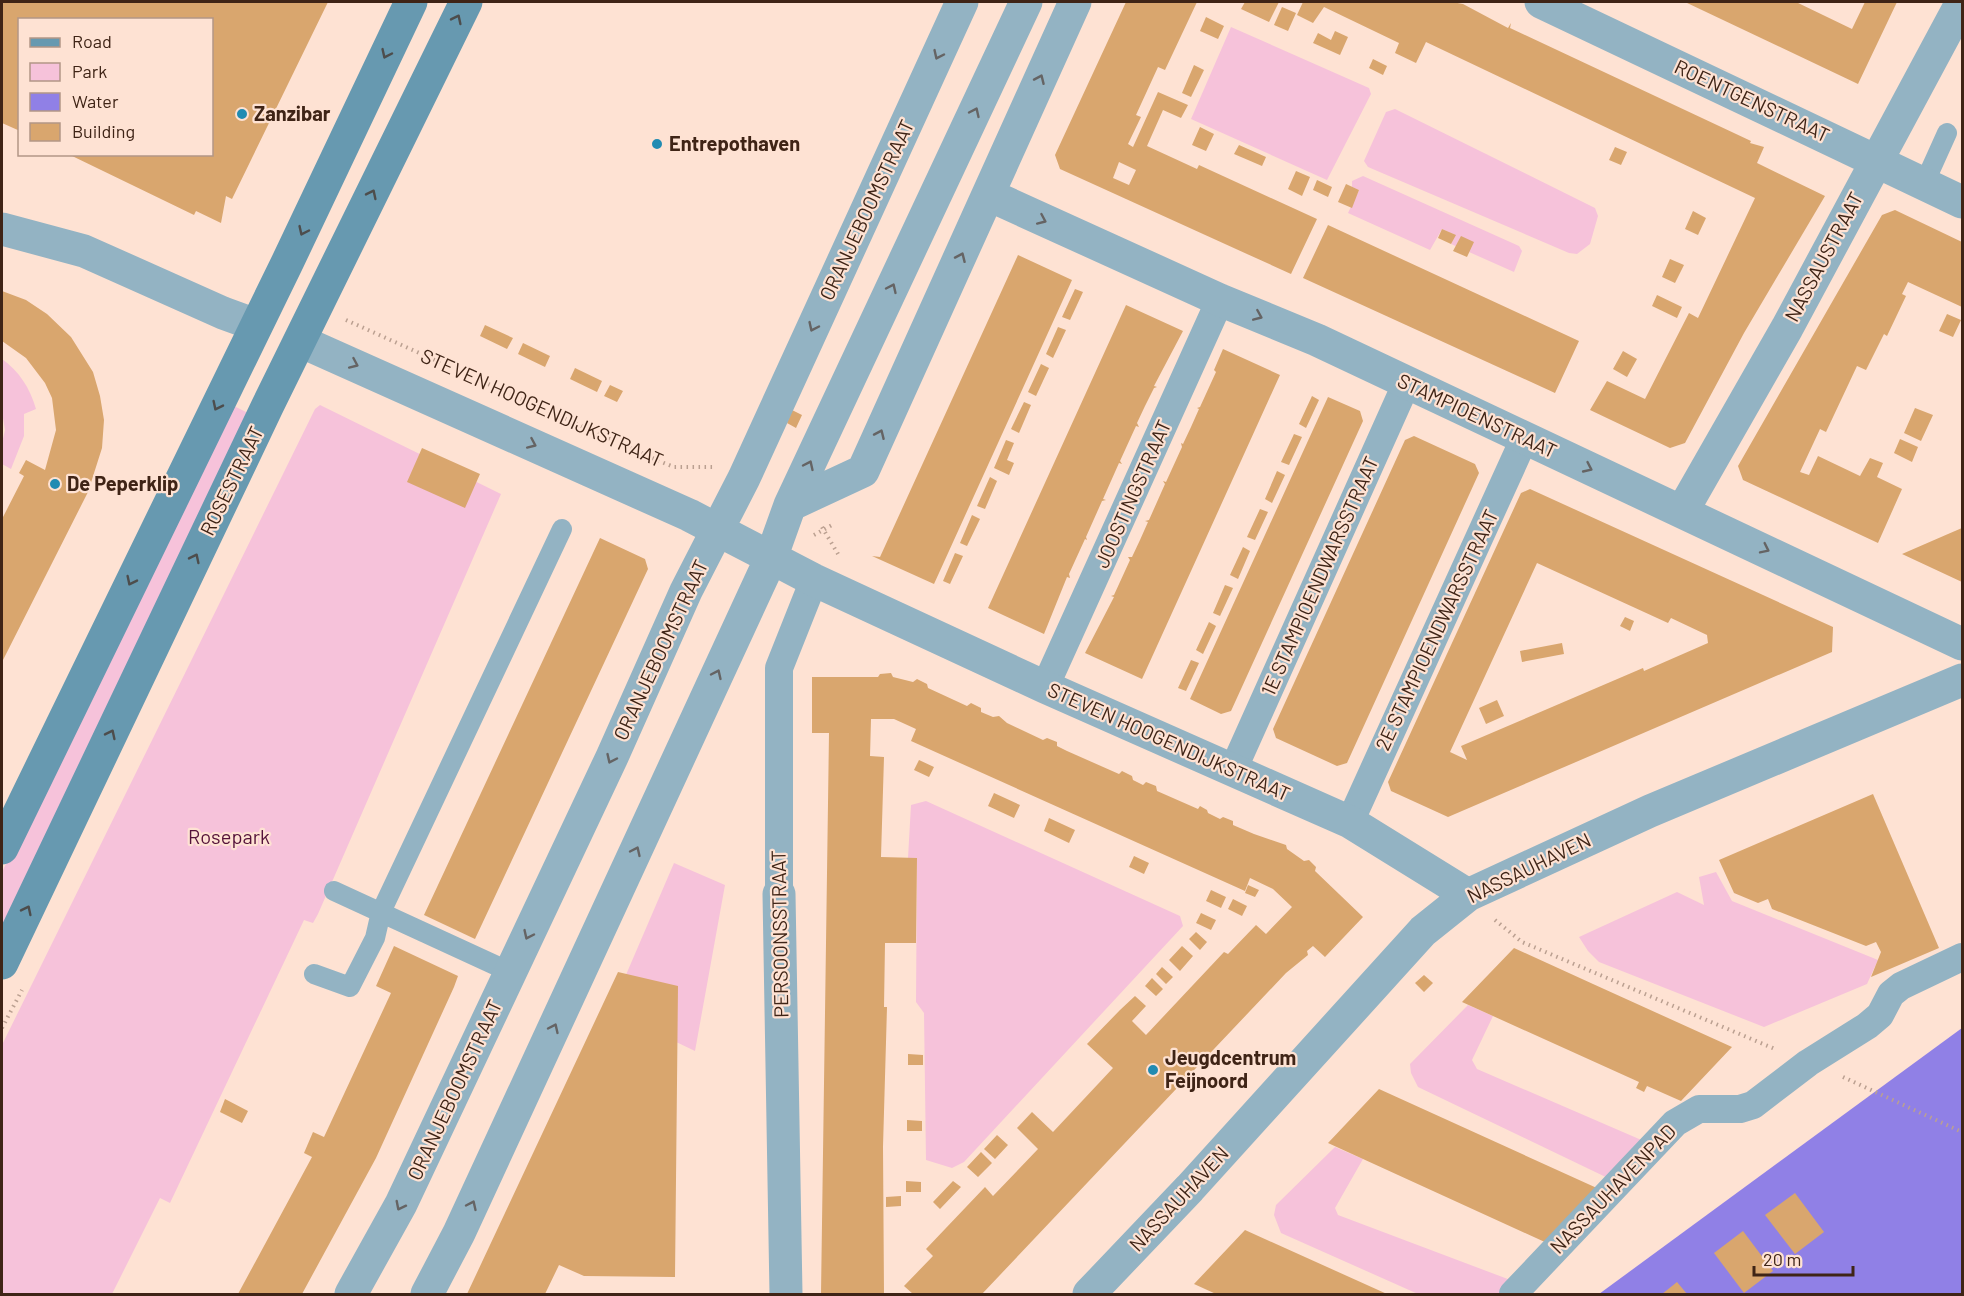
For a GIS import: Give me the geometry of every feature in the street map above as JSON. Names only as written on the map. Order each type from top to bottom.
[{"type":"main road","points":[[2,848],[411,2]]},
{"type":"main road","name":"ROSESTRAAT","points":[[2,963],[300,341],[466,2]]},
{"type":"main road","name":"STEVEN HOOGENDIJKSTRAAT","points":[[256,325],[300,341]]},
{"type":"street","name":"ORANJEBOOMSTRAAT","points":[[351,1294],[401,1204],[612,757],[686,591],[744,478],[962,2]]},
{"type":"street","points":[[427,1294],[459,1233],[771,558],[790,506],[1026,2]]},
{"type":"street","points":[[790,506],[863,471],[1075,2]]},
{"type":"street","name":"ROENTGENSTRAAT","points":[[1541,2],[1962,202]]},
{"type":"street","name":"NASSAUSTRAAT","points":[[1683,510],[1787,328],[1962,2]]},
{"type":"street","name":"STAMPIOENSTRAAT","points":[[989,195],[1407,382],[1683,510],[1962,644]]},
{"type":"street","points":[[2,229],[58,243],[103,258],[223,313],[256,325]]},
{"type":"street","name":"JOOSTINGSTRAAT","points":[[1045,687],[1220,300]]},
{"type":"street","name":"STEVEN HOOGENDIJKSTRAAT","points":[[300,341],[717,530],[814,580],[1045,687],[1350,822],[1468,895]]},
{"type":"street","name":"1E STAMPIOENDWARSSTRAAT","points":[[1233,770],[1407,382]]},
{"type":"street","name":"2E STAMPIOENDWARSSTRAAT","points":[[1350,822],[1525,437]]},
{"type":"street","name":"PERSOONSSTRAAT","points":[[786,1294],[779,894],[779,668],[814,580]]},
{"type":"street","name":"NASSAUHAVEN","points":[[1089,1294],[1190,1188],[1423,931],[1468,895],[1650,811],[1962,680]]},
{"type":"street","name":"NASSAUHAVENPAD","points":[[1513,1294],[1675,1123],[1699,1109],[1740,1109],[1753,1105],[1808,1063],[1874,1020],[1880,1015],[1891,994],[1901,986],[1962,957]]},
{"type":"lane","points":[[1924,184],[1947,133]]},
{"type":"lane","points":[[314,974],[350,987],[375,938],[381,912],[562,529]]},
{"type":"lane","points":[[334,891],[510,972]]},
{"type":"path","name":"STEVEN HOOGENDIJKSTRAAT","points":[[346,320],[674,467],[717,468],[744,478]]},
{"type":"path","points":[[790,506],[825,530],[863,603]]},
{"type":"path","points":[[1468,895],[1522,942],[1847,1079],[1962,1132]]},
{"type":"path","points":[[2,1028],[22,989]]},
{"type":"green space","points":[[1231,27],[1369,88],[1371,94],[1327,180],[1191,119]]},
{"type":"green space","points":[[1395,109],[1595,208],[1598,216],[1590,244],[1577,254],[1569,253],[1368,167],[1364,161],[1386,112]]},
{"type":"green space","points":[[1363,176],[1519,246],[1522,251],[1514,272],[1451,244],[1455,235],[1442,229],[1430,250],[1348,213],[1359,190],[1352,187],[1352,181]]},
{"type":"green space","points":[[2,359],[23,381],[36,409],[24,414],[24,436],[11,469],[2,464],[2,443],[5,430],[2,412]]},
{"type":"green space","points":[[232,405],[252,415],[2,926],[2,872]]},
{"type":"green space","name":"Rosepark","points":[[320,405],[501,494],[318,914],[313,923],[304,920],[170,1203],[160,1198],[112,1294],[2,1294],[2,1045],[315,409]]},
{"type":"green space","points":[[926,801],[1180,916],[1183,926],[964,1162],[952,1168],[926,1160],[924,1013],[916,1002],[917,859],[908,858],[911,805]]},
{"type":"green space","points":[[674,863],[725,885],[695,1051],[649,1029],[601,1033]]},
{"type":"green space","points":[[1716,872],[1732,901],[1878,960],[1867,984],[1764,1027],[1599,962],[1579,937],[1677,892],[1704,905],[1699,877]]},
{"type":"green space","points":[[1468,1005],[1493,1016],[1472,1060],[1477,1069],[1646,1142],[1614,1181],[1418,1087],[1411,1073],[1410,1064]]},
{"type":"green space","points":[[1335,1147],[1363,1159],[1335,1208],[1338,1215],[1513,1281],[1500,1294],[1418,1294],[1281,1233],[1274,1215],[1276,1205]]},
{"type":"water","points":[[1962,1028],[1962,1294],[1599,1294]]},
{"type":"building","name":"Zanzibar","points":[[2,2],[328,2],[232,199],[226,196],[221,223],[196,211],[194,215],[72,156],[213,156],[213,18],[18,18],[18,130],[2,123]]},
{"type":"building","points":[[1126,2],[1197,2],[1165,70],[1158,67],[1136,115],[1141,117],[1128,144],[1133,147],[1158,92],[1188,105],[1181,118],[1163,110],[1147,146],[1197,169],[1199,165],[1317,219],[1291,274],[1060,169],[1055,155]],"holes":[[[1119,162],[1136,170],[1129,185],[1113,178]]]},
{"type":"building","points":[[1245,2],[1279,2],[1269,22],[1241,9]]},
{"type":"building","points":[[1303,2],[1452,2],[1463,4],[1508,28],[1511,23],[1510,28],[1751,141],[1750,143],[1764,147],[1757,163],[1825,196],[1744,333],[1685,443],[1670,448],[1590,410],[1607,381],[1645,399],[1689,313],[1698,318],[1755,198],[1426,42],[1416,63],[1395,53],[1399,43],[1324,7],[1313,23],[1297,15]]},
{"type":"building","points":[[1685,2],[1796,2],[1852,29],[1865,2],[1897,2],[1858,84]]},
{"type":"building","points":[[1282,7],[1296,13],[1288,31],[1274,25]]},
{"type":"building","points":[[1206,17],[1224,26],[1218,39],[1200,31]]},
{"type":"building","points":[[1335,31],[1348,37],[1340,55],[1313,43],[1318,33],[1331,40]]},
{"type":"building","points":[[1373,59],[1387,66],[1383,75],[1369,68]]},
{"type":"building","points":[[1194,65],[1204,70],[1191,97],[1182,93]]},
{"type":"building","points":[[1200,127],[1214,134],[1206,151],[1192,145]]},
{"type":"building","points":[[1239,145],[1266,157],[1262,166],[1234,154]]},
{"type":"building","points":[[1615,147],[1627,152],[1621,165],[1609,160]]},
{"type":"building","points":[[1296,171],[1310,177],[1302,196],[1288,189]]},
{"type":"building","points":[[1317,180],[1332,187],[1328,197],[1313,190]]},
{"type":"building","points":[[1346,184],[1359,190],[1352,208],[1338,202]]},
{"type":"building","points":[[1895,210],[1962,242],[1962,307],[1908,282],[1902,294],[1906,296],[1887,336],[1884,334],[1866,370],[1857,366],[1826,432],[1820,429],[1800,472],[1809,475],[1818,456],[1860,476],[1870,458],[1883,463],[1877,477],[1902,489],[1878,543],[1743,480],[1738,466],[1882,215]]},
{"type":"building","points":[[1693,211],[1706,218],[1698,235],[1685,229]]},
{"type":"building","points":[[1328,225],[1579,341],[1555,393],[1303,278]]},
{"type":"building","points":[[1442,229],[1456,235],[1451,244],[1438,238]]},
{"type":"building","points":[[1461,236],[1474,242],[1467,257],[1453,251]]},
{"type":"building","points":[[1018,255],[1072,280],[934,584],[872,556],[880,557]]},
{"type":"building","points":[[1670,259],[1684,265],[1675,283],[1662,277]]},
{"type":"building","points":[[1075,289],[1083,292],[1070,320],[1062,317]]},
{"type":"building","name":"De Peperklip","points":[[2,291],[26,300],[47,314],[71,337],[93,372],[104,420],[102,448],[88,492],[2,662],[2,519],[24,476],[19,473],[26,460],[45,470],[56,430],[52,398],[45,383],[26,358],[2,341]]},
{"type":"building","points":[[1657,295],[1682,307],[1677,318],[1652,306]]},
{"type":"building","points":[[1126,305],[1183,331],[1137,423],[1139,427],[1136,426],[1120,461],[1122,464],[1119,463],[1103,499],[1106,500],[1102,501],[1086,537],[1087,540],[1085,539],[1069,574],[1070,578],[1067,577],[1044,634],[988,608]]},
{"type":"building","points":[[1947,314],[1961,320],[1953,337],[1939,331]]},
{"type":"building","points":[[485,325],[513,338],[507,349],[480,336]]},
{"type":"building","points":[[1058,327],[1066,330],[1053,358],[1046,354]]},
{"type":"building","points":[[523,343],[550,356],[545,367],[518,354]]},
{"type":"building","points":[[1223,349],[1280,375],[1142,679],[1085,653],[1114,597],[1111,596],[1114,595],[1130,560],[1128,557],[1132,557],[1140,540],[1148,522],[1145,521],[1149,520],[1165,484],[1163,481],[1166,482],[1182,447],[1181,443],[1183,444],[1199,409],[1197,408],[1200,407],[1216,372],[1214,370]]},
{"type":"building","points":[[1623,351],[1637,359],[1627,377],[1613,369]]},
{"type":"building","points":[[1041,364],[1049,368],[1036,396],[1028,392]]},
{"type":"building","points":[[575,368],[602,381],[597,392],[570,379]]},
{"type":"building","points":[[610,385],[623,391],[617,402],[604,396]]},
{"type":"building","points":[[1312,396],[1319,400],[1306,428],[1299,424]]},
{"type":"building","points":[[1328,397],[1360,411],[1363,421],[1231,711],[1221,714],[1190,699]]},
{"type":"building","points":[[1024,402],[1031,405],[1019,433],[1011,429]]},
{"type":"building","points":[[1915,408],[1933,415],[1921,441],[1904,433]]},
{"type":"building","points":[[792,410],[802,415],[796,428],[787,423]]},
{"type":"building","points":[[1294,434],[1302,437],[1289,465],[1281,462]]},
{"type":"building","points":[[1414,436],[1475,464],[1479,473],[1347,763],[1337,766],[1276,738],[1273,729],[1405,440]]},
{"type":"building","points":[[1900,439],[1918,447],[1912,462],[1894,453]]},
{"type":"building","points":[[1006,440],[1014,443],[1007,460],[1014,463],[1009,475],[994,468]]},
{"type":"building","points":[[422,448],[480,474],[465,508],[407,482]]},
{"type":"building","points":[[1277,471],[1285,475],[1272,503],[1265,499]]},
{"type":"building","points":[[990,477],[997,481],[985,509],[977,506]]},
{"type":"building","points":[[1530,489],[1833,627],[1832,652],[1448,817],[1391,791],[1388,782],[1521,493]],"holes":[[[1537,563],[1668,623],[1671,618],[1707,635],[1708,643],[1644,671],[1643,668],[1461,746],[1467,760],[1450,752]]]},
{"type":"building","points":[[1260,509],[1268,512],[1255,540],[1247,537]]},
{"type":"building","points":[[972,515],[980,519],[967,546],[960,543]]},
{"type":"building","points":[[1962,528],[1962,582],[1902,554],[1948,534]]},
{"type":"building","points":[[600,538],[645,559],[648,569],[475,939],[424,915]]},
{"type":"building","points":[[1243,547],[1250,551],[1238,579],[1230,575]]},
{"type":"building","points":[[955,553],[963,556],[950,584],[943,581]]},
{"type":"building","points":[[1225,585],[1233,588],[1220,616],[1213,613]]},
{"type":"building","points":[[1625,617],[1634,621],[1630,631],[1620,626]]},
{"type":"building","points":[[1209,622],[1216,626],[1203,654],[1196,650]]},
{"type":"building","points":[[1562,643],[1564,654],[1522,662],[1520,651]]},
{"type":"building","points":[[1191,660],[1199,663],[1186,691],[1178,688]]},
{"type":"building","points":[[891,673],[893,677],[913,682],[917,679],[927,684],[928,688],[967,706],[971,703],[981,708],[981,712],[993,717],[999,716],[1007,723],[1043,740],[1047,738],[1057,742],[1057,746],[1067,751],[1119,774],[1122,771],[1143,785],[1146,782],[1156,786],[1157,791],[1198,809],[1200,806],[1220,819],[1223,817],[1233,821],[1233,825],[1286,845],[1287,849],[1304,861],[1309,860],[1316,867],[1315,871],[1363,917],[1325,957],[1313,946],[1307,951],[1308,955],[1286,973],[982,1294],[913,1294],[904,1286],[933,1256],[926,1249],[985,1187],[993,1196],[1038,1149],[1017,1128],[1032,1112],[1053,1132],[1113,1068],[1087,1044],[1120,1010],[1135,996],[1146,1006],[1132,1021],[1146,1035],[1224,952],[1228,954],[1256,925],[1266,934],[1292,907],[1273,889],[1250,878],[1245,891],[911,741],[916,729],[894,719],[871,719],[870,756],[884,757],[881,857],[917,858],[916,943],[885,943],[884,1007],[887,1007],[883,1147],[884,1294],[821,1294],[829,733],[812,733],[812,677],[878,677],[880,674]]},
{"type":"building","points":[[1497,700],[1504,716],[1486,724],[1479,708]]},
{"type":"building","points":[[919,760],[934,767],[929,777],[914,770]]},
{"type":"building","points":[[994,793],[1020,805],[1014,818],[988,806]]},
{"type":"building","points":[[1873,794],[1939,948],[1871,977],[1881,952],[1876,942],[1866,946],[1772,909],[1768,899],[1758,903],[1734,893],[1719,860]]},
{"type":"building","points":[[1049,818],[1075,830],[1069,843],[1044,831]]},
{"type":"building","points":[[1134,856],[1149,863],[1144,874],[1129,867]]},
{"type":"building","points":[[1248,885],[1259,890],[1255,897],[1245,893]]},
{"type":"building","points":[[1211,890],[1226,897],[1221,908],[1206,901]]},
{"type":"building","points":[[1233,899],[1247,906],[1242,916],[1228,909]]},
{"type":"building","points":[[1201,913],[1216,920],[1211,930],[1196,923]]},
{"type":"building","points":[[1196,932],[1207,942],[1200,950],[1189,939]]},
{"type":"building","points":[[394,946],[458,976],[454,987],[376,1158],[302,1294],[238,1294],[312,1157],[304,1153],[313,1132],[324,1137],[391,993],[376,986]]},
{"type":"building","points":[[1182,946],[1193,956],[1180,971],[1169,960]]},
{"type":"building","points":[[1514,948],[1732,1047],[1681,1101],[1647,1086],[1644,1092],[1636,1088],[1639,1082],[1462,1002]]},
{"type":"building","points":[[1162,967],[1173,977],[1166,984],[1156,974]]},
{"type":"building","points":[[618,972],[678,986],[675,1277],[584,1276],[559,1265],[545,1294],[467,1294]]},
{"type":"building","points":[[1424,975],[1433,983],[1424,992],[1415,983]]},
{"type":"building","points":[[1152,978],[1163,989],[1156,996],[1145,986]]},
{"type":"building","points":[[908,1054],[923,1055],[923,1065],[908,1065]]},
{"type":"building","points":[[1379,1089],[1599,1189],[1547,1243],[1328,1143]]},
{"type":"building","points":[[225,1099],[248,1111],[242,1123],[220,1112]]},
{"type":"building","points":[[907,1120],[922,1121],[922,1131],[907,1131]]},
{"type":"building","points":[[997,1135],[1008,1145],[995,1159],[984,1149]]},
{"type":"building","points":[[981,1152],[992,1163],[978,1177],[967,1167]]},
{"type":"building","points":[[906,1181],[921,1182],[921,1192],[906,1192]]},
{"type":"building","points":[[953,1181],[961,1187],[940,1209],[933,1202]]},
{"type":"building","points":[[1795,1193],[1824,1232],[1795,1254],[1765,1215]]},
{"type":"building","points":[[901,1196],[901,1206],[886,1207],[886,1197]]},
{"type":"building","points":[[1245,1230],[1387,1294],[1216,1294],[1194,1284]]},
{"type":"building","points":[[1743,1231],[1773,1271],[1744,1293],[1714,1253]]},
{"type":"building","points":[[1677,1282],[1687,1294],[1662,1294]]},
{"type":"place","name":"Zanzibar","points":[[242,114]]},
{"type":"place","name":"Entrepothaven","points":[[657,144]]},
{"type":"place","name":"De Peperklip","points":[[55,484]]},
{"type":"place","name":"Jeugdcentrum Feijnoord","points":[[1153,1070]]}]
